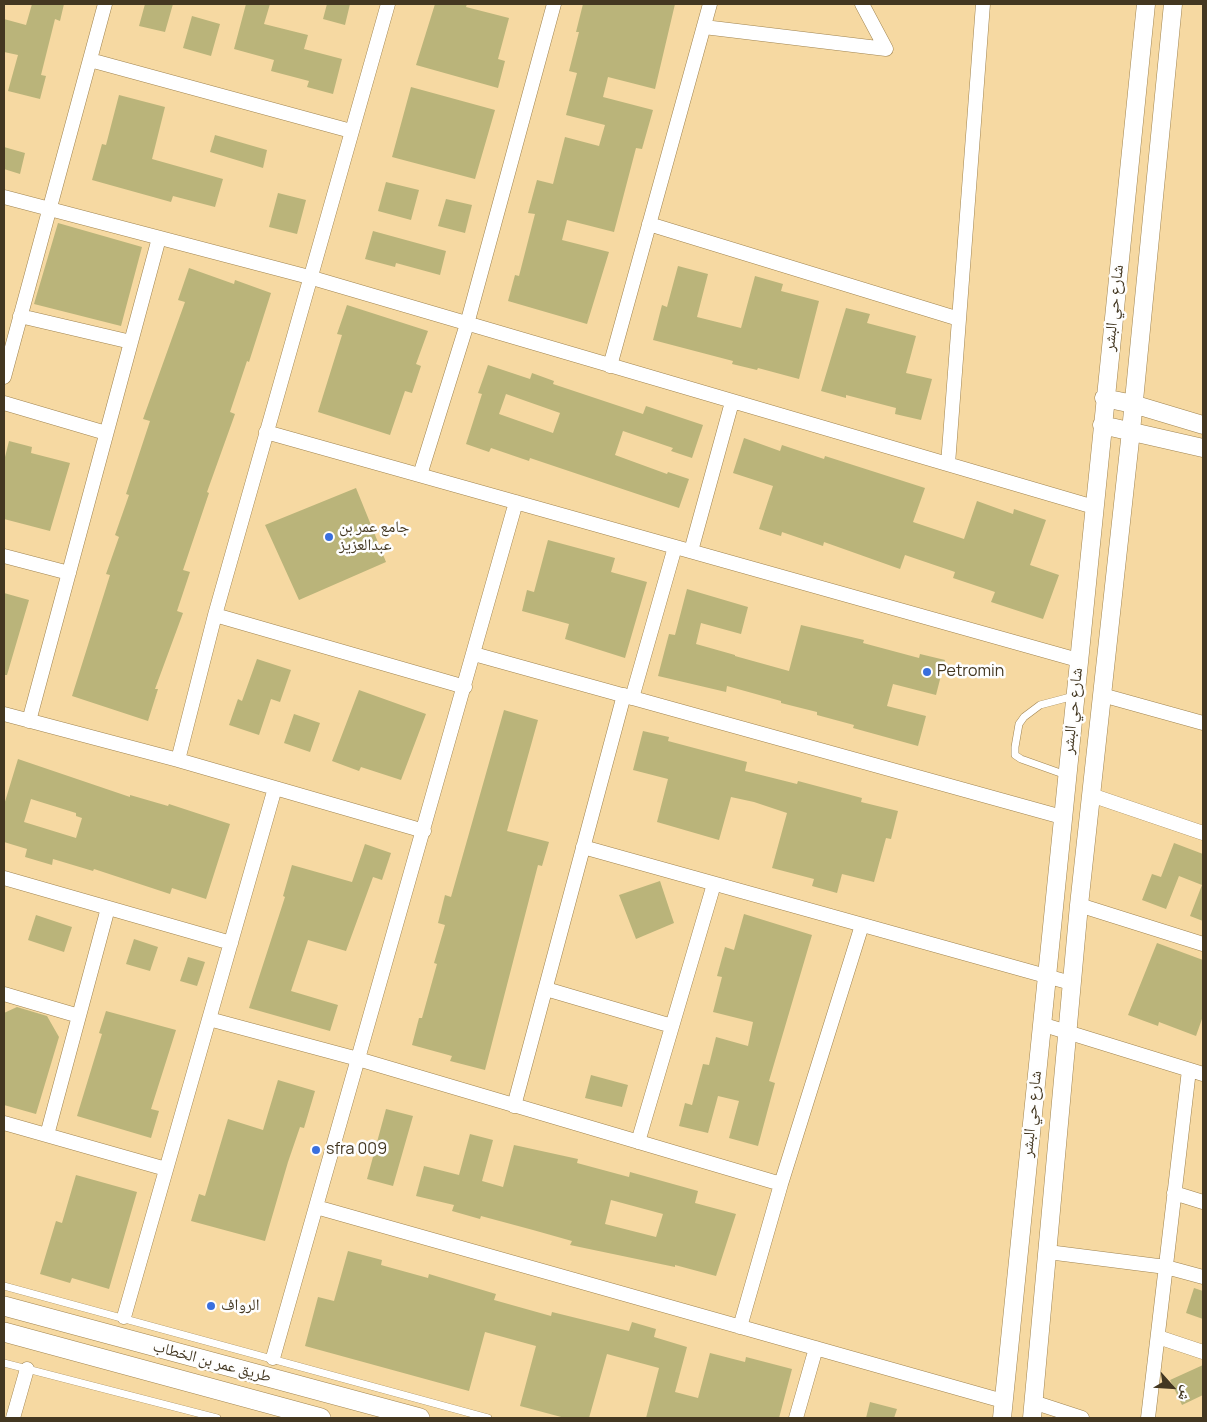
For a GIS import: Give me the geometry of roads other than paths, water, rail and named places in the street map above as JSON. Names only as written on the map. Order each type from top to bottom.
[{"type":"main road","name":"طريق عمر بن الخطاب","points":[[4,1306],[420,1418]]},
{"type":"main road","name":"طريق عمر بن الخطاب","points":[[4,1332],[321,1418]]},
{"type":"street","points":[[4,377],[105,4]]},
{"type":"street","points":[[178,760],[215,615],[388,4]]},
{"type":"street","points":[[420,475],[467,324],[554,4]]},
{"type":"street","points":[[610,366],[710,4]]},
{"type":"street","points":[[704,27],[886,49],[862,4]]},
{"type":"street","points":[[948,464],[983,4]]},
{"type":"street","name":"شارع حي البشر","points":[[1002,1410],[1104,398],[1146,4]]},
{"type":"street","points":[[1082,1418],[1033,1410],[1079,905],[1131,431],[1174,4]]},
{"type":"street","points":[[90,60],[351,131]]},
{"type":"street","points":[[4,197],[310,277],[1094,507]]},
{"type":"street","points":[[650,224],[959,319]]},
{"type":"street","points":[[29,721],[159,238]]},
{"type":"street","points":[[20,316],[131,342]]},
{"type":"street","points":[[1104,398],[1133,404],[1203,424]]},
{"type":"street","points":[[691,551],[732,402]]},
{"type":"street","points":[[4,403],[106,433]]},
{"type":"street","points":[[1102,425],[1203,448]]},
{"type":"street","points":[[266,432],[1078,660]]},
{"type":"street","points":[[273,1358],[516,502]]},
{"type":"street","points":[[514,1106],[583,847],[628,696],[676,547]]},
{"type":"street","points":[[4,556],[69,573]]},
{"type":"street","points":[[215,615],[465,687]]},
{"type":"street","points":[[474,654],[1062,817]]},
{"type":"street","points":[[1102,695],[1203,723]]},
{"type":"street","points":[[4,714],[178,760],[424,831]]},
{"type":"street","points":[[124,1317],[275,788]]},
{"type":"street","points":[[1091,795],[1203,833]]},
{"type":"street","points":[[583,847],[1072,983]]},
{"type":"street","points":[[4,878],[230,943]]},
{"type":"street","points":[[638,1142],[714,884]]},
{"type":"street","points":[[1079,905],[1203,944]]},
{"type":"street","points":[[47,1135],[108,908]]},
{"type":"street","points":[[740,1327],[781,1184],[862,925]]},
{"type":"street","points":[[546,988],[672,1026]]},
{"type":"street","points":[[4,994],[79,1016]]},
{"type":"street","points":[[209,1019],[358,1059],[781,1184]]},
{"type":"street","points":[[1041,1024],[1203,1074]]},
{"type":"street","points":[[1148,1418],[1189,1070]]},
{"type":"street","points":[[4,1123],[166,1169]]},
{"type":"street","points":[[1174,1193],[1203,1202]]},
{"type":"street","points":[[316,1207],[816,1348],[1002,1410]]},
{"type":"street","points":[[1048,1252],[1166,1267],[1203,1278]]},
{"type":"street","points":[[1158,1337],[1203,1352]]},
{"type":"street","points":[[796,1418],[816,1348]]},
{"type":"street","points":[[13,1418],[26,1369]]},
{"type":"lane","points":[[1066,775],[1021,759],[1016,755],[1015,747],[1019,724],[1024,717],[1040,705],[1074,696]]},
{"type":"lane","points":[[4,1286],[124,1317],[488,1418]]},
{"type":"lane","points":[[4,1364],[217,1418]]},
{"type":"lane","points":[[372,1405],[378,1387]]},
{"type":"place","name":"جامع عمر بن عبدالعزيز","points":[[329,537]]},
{"type":"place","name":"Petromin","points":[[927,672]]},
{"type":"place","name":"sfra 009","points":[[316,1150]]},
{"type":"place","name":"الرواف","points":[[211,1306]]}]
